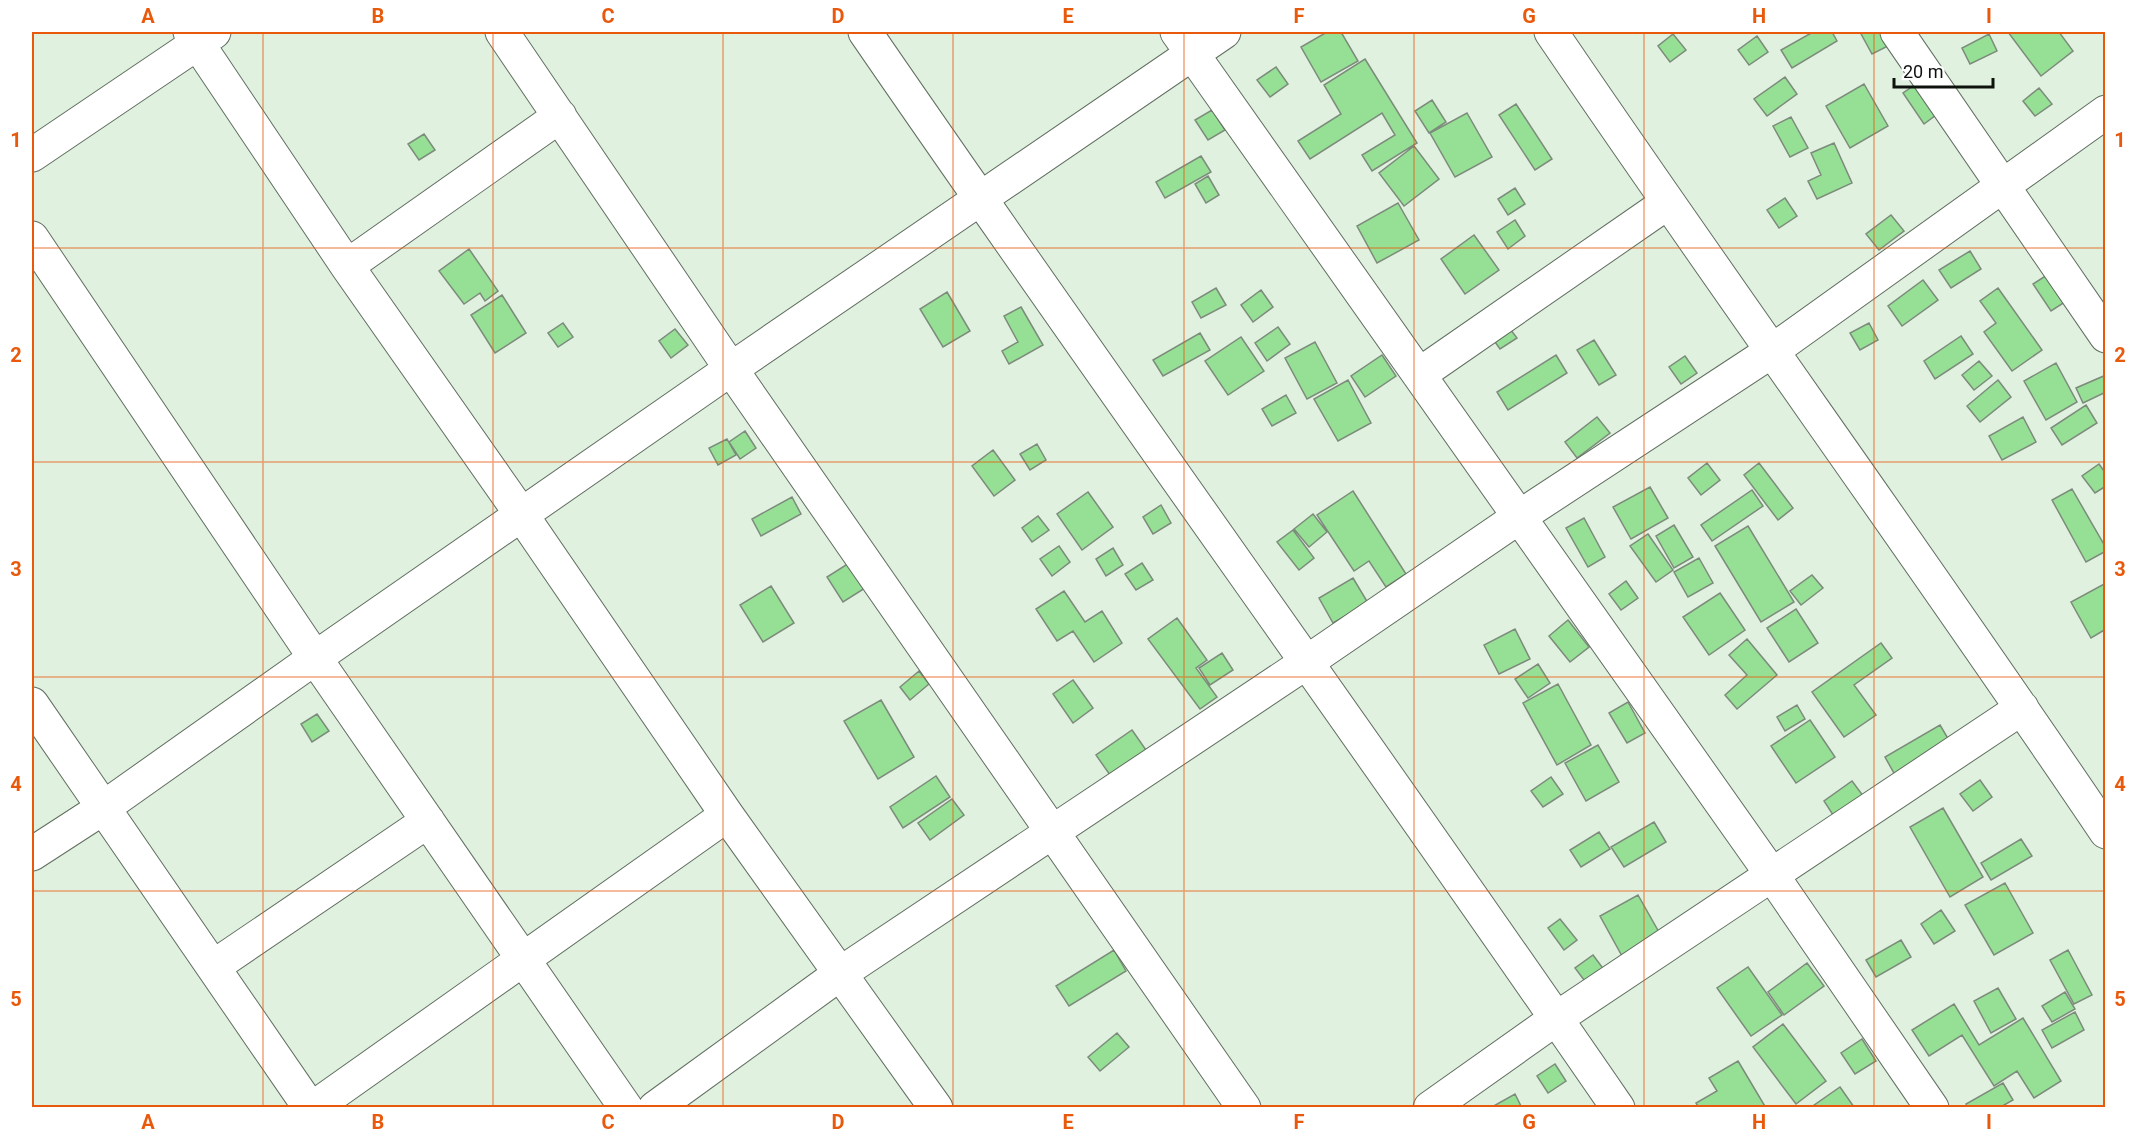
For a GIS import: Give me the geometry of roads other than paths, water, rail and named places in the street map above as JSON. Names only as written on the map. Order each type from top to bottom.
[{"type":"street","points":[[502,32],[731,369],[1244,1107]]},
{"type":"street","points":[[865,32],[1618,1107]]},
{"type":"street","points":[[32,854],[103,808],[521,514],[980,199],[1185,42],[1224,32]]},
{"type":"street","points":[[1551,32],[1667,203],[2022,708],[2106,832]]},
{"type":"street","points":[[1897,32],[2106,336]]},
{"type":"street","points":[[32,155],[200,35],[347,266],[728,815],[936,1107]]},
{"type":"street","points":[[1185,42],[1772,875],[1932,1107]]},
{"type":"street","points":[[655,1107],[841,973],[1307,662],[1519,517],[1772,351],[2002,184],[2106,112]]},
{"type":"street","points":[[347,266],[560,116]]},
{"type":"street","points":[[1420,374],[1667,203]]},
{"type":"street","points":[[32,238],[315,658],[626,1107]]},
{"type":"street","points":[[32,704],[311,1107],[728,815]]},
{"type":"street","points":[[1430,1107],[1557,1018],[2022,708]]},
{"type":"street","points":[[213,967],[428,821]]}]
